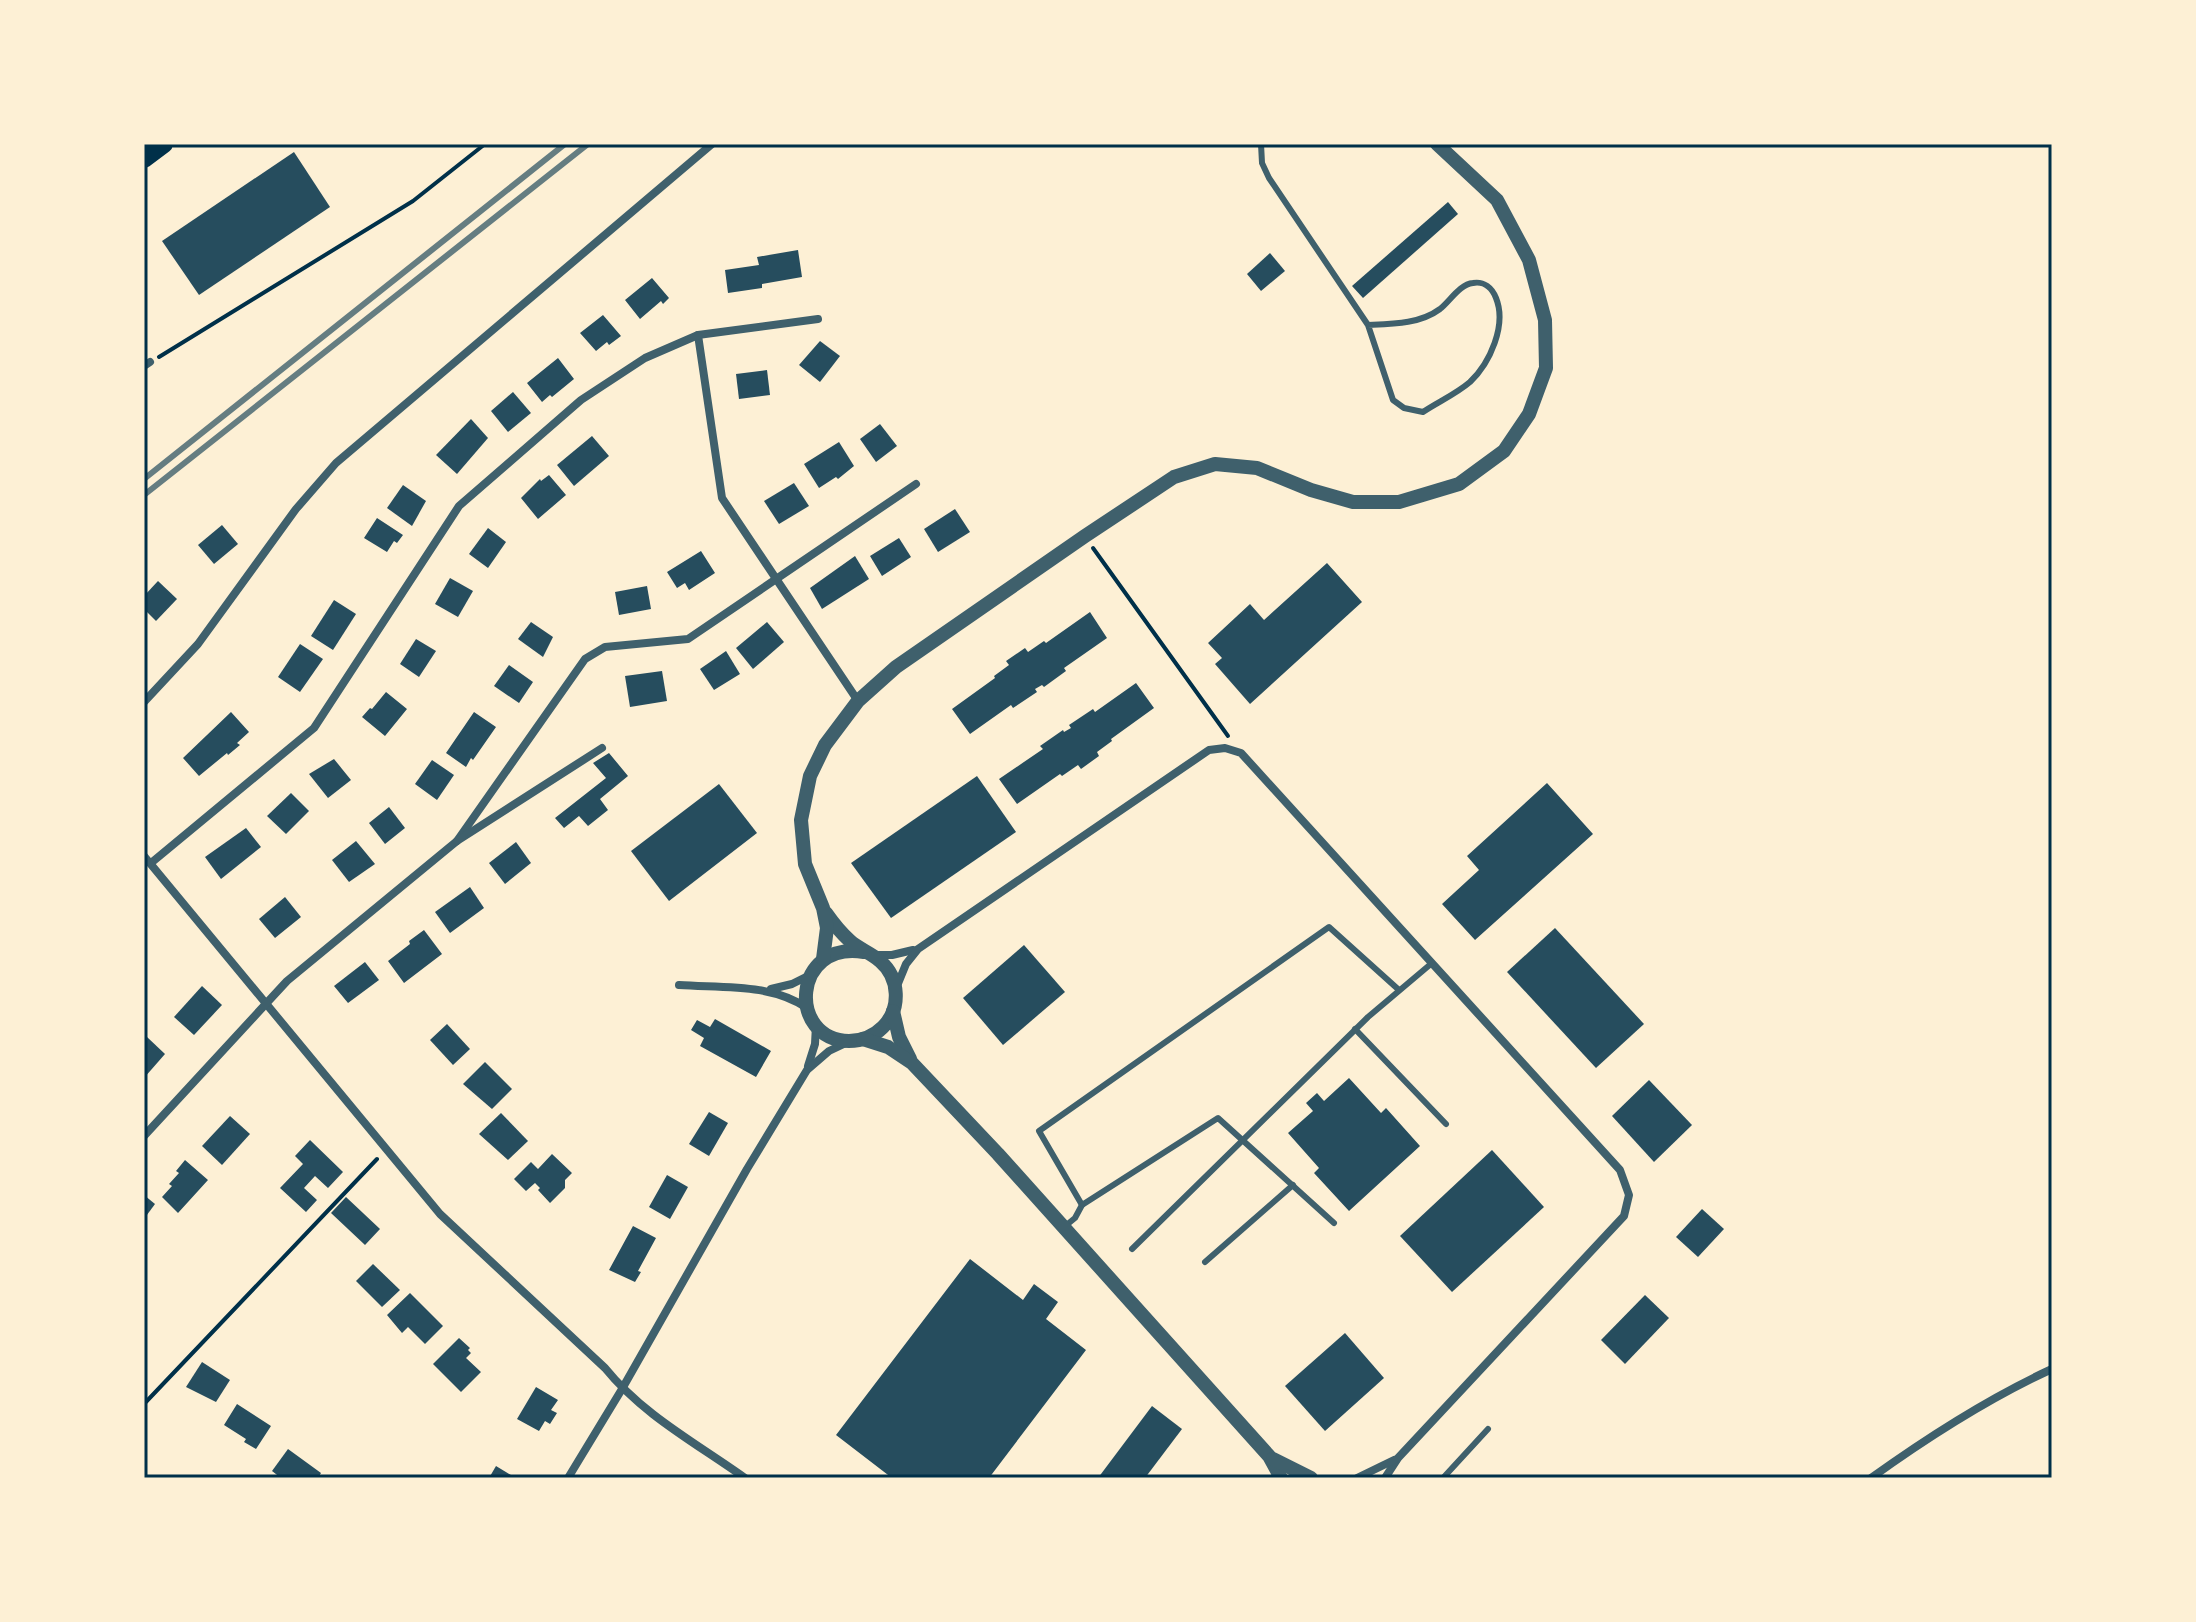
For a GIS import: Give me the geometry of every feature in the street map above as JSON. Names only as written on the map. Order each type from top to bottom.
[{"type":"main road","points":[[144,159],[164,144]]},
{"type":"street","points":[[144,702],[198,644],[296,509],[336,463],[712,144]]},
{"type":"street","points":[[895,990],[888,970],[836,928],[823,908],[805,864],[801,820],[810,776],[825,745],[858,701],[896,667],[1174,477],[1215,464],[1257,468],[1311,490],[1353,502],[1399,502],[1459,484],[1504,451],[1529,414],[1546,368],[1545,320],[1529,260],[1497,200],[1437,144]]},
{"type":"street","points":[[745,1478],[646,1410],[440,1214],[147,859],[314,728],[459,506],[581,400],[645,358],[698,335],[818,319]]},
{"type":"street","points":[[698,335],[722,498],[858,701]]},
{"type":"street","points":[[457,841],[585,659],[605,647],[688,639],[916,484]]},
{"type":"street","points":[[144,1136],[287,981],[457,841],[602,748]]},
{"type":"street","points":[[912,1063],[899,1037],[893,1011],[895,990],[906,964],[918,949],[1209,750],[1225,748],[1241,753],[1620,1170],[1629,1195],[1624,1216],[1398,1458],[1385,1478]]},
{"type":"street","points":[[823,908],[827,928],[823,959]]},
{"type":"street","points":[[762,990],[792,984],[810,975],[823,959],[843,951],[892,955],[918,949]]},
{"type":"street","points":[[810,975],[805,996],[816,1025],[832,1037],[888,1047],[912,1063],[1269,1456],[1281,1478]]},
{"type":"street","points":[[679,985],[762,990],[790,998],[807,1008]]},
{"type":"street","points":[[807,1070],[829,1051],[882,1028],[893,1011]]},
{"type":"street","points":[[568,1478],[807,1070],[815,1044],[816,1025]]},
{"type":"street","points":[[1871,1478],[1918,1445],[2052,1369]]},
{"type":"street","points":[[1269,1456],[1294,1472],[1311,1478]]},
{"type":"street","points":[[1357,1478],[1398,1458]]},
{"type":"lane","points":[[1261,144],[1262,163],[1269,178],[1368,325],[1393,400],[1404,408],[1423,412],[1471,381],[1496,343],[1502,318],[1496,296],[1488,285],[1478,282],[1467,284],[1437,311],[1406,323],[1368,325]]},
{"type":"lane","points":[[1082,1205],[1039,1131],[1329,927],[1399,990]]},
{"type":"lane","points":[[1132,1249],[1355,1029],[1432,963]]},
{"type":"lane","points":[[1355,1029],[1446,1124]]},
{"type":"lane","points":[[1064,1227],[1075,1218],[1082,1205],[1218,1118],[1334,1223]]},
{"type":"lane","points":[[1205,1262],[1293,1185]]},
{"type":"lane","points":[[1443,1478],[1488,1429]]},
{"type":"path","points":[[147,364],[413,201],[485,144]]},
{"type":"path","points":[[1085,536],[1241,753]]},
{"type":"path","points":[[144,1404],[387,1149]]},
{"type":"building","points":[[294,152],[330,207],[199,295],[162,241]]},
{"type":"building","points":[[1448,202],[1458,214],[1363,298],[1352,286]]},
{"type":"building","points":[[798,250],[802,277],[728,293],[725,270],[759,265],[757,257]]},
{"type":"building","points":[[1270,253],[1285,271],[1261,291],[1247,274]]},
{"type":"building","points":[[652,278],[669,298],[640,319],[625,300]]},
{"type":"building","points":[[603,315],[621,336],[596,351],[580,333]]},
{"type":"building","points":[[820,341],[840,356],[820,382],[799,365]]},
{"type":"building","points":[[558,358],[574,379],[542,402],[527,383]]},
{"type":"building","points":[[767,370],[770,395],[739,399],[736,374]]},
{"type":"building","points":[[513,392],[531,413],[508,432],[491,411]]},
{"type":"building","points":[[471,419],[488,438],[457,474],[436,455]]},
{"type":"building","points":[[880,424],[897,446],[876,462],[860,439]]},
{"type":"building","points":[[592,436],[609,456],[574,486],[557,465]]},
{"type":"building","points":[[839,442],[854,466],[838,479],[836,477],[819,488],[804,464]]},
{"type":"building","points":[[549,475],[566,495],[538,519],[521,498],[540,479]]},
{"type":"building","points":[[794,483],[809,506],[779,524],[764,501]]},
{"type":"building","points":[[403,485],[426,501],[412,526],[387,508]]},
{"type":"building","points":[[955,509],[970,532],[938,552],[924,529]]},
{"type":"building","points":[[377,518],[403,535],[397,543],[394,541],[387,552],[364,538]]},
{"type":"building","points":[[222,525],[238,544],[214,564],[198,545]]},
{"type":"building","points":[[488,528],[506,542],[488,568],[469,554]]},
{"type":"building","points":[[899,538],[911,557],[882,576],[870,556]]},
{"type":"building","points":[[701,551],[715,573],[689,590],[685,583],[677,588],[667,572]]},
{"type":"building","points":[[855,556],[869,579],[822,609],[810,588]]},
{"type":"building","points":[[1327,563],[1362,602],[1250,704],[1215,664],[1222,658],[1208,643],[1250,604],[1264,620]]},
{"type":"building","points":[[450,578],[473,591],[458,617],[435,604]]},
{"type":"building","points":[[158,581],[177,599],[156,621],[144,609],[144,596]]},
{"type":"building","points":[[647,586],[651,609],[619,615],[615,592]]},
{"type":"building","points":[[334,600],[356,614],[333,650],[311,636]]},
{"type":"building","points":[[1090,612],[1107,638],[1064,668],[1066,671],[1044,687],[1035,689],[1037,692],[1013,708],[1011,705],[970,734],[952,709],[995,678],[1009,665],[1006,661],[1025,648],[1028,652],[1044,641],[1046,643]]},
{"type":"building","points":[[531,622],[553,637],[543,657],[518,639]]},
{"type":"building","points":[[767,622],[784,642],[753,669],[736,648]]},
{"type":"building","points":[[416,639],[436,651],[419,677],[400,664]]},
{"type":"building","points":[[300,644],[323,659],[300,692],[278,677]]},
{"type":"building","points":[[726,651],[740,674],[714,690],[700,669]]},
{"type":"building","points":[[509,665],[533,682],[519,703],[494,686]]},
{"type":"building","points":[[662,671],[667,701],[630,707],[625,676]]},
{"type":"building","points":[[1136,683],[1154,708],[1111,739],[1097,752],[1099,756],[1081,769],[1078,765],[1062,776],[1060,774],[1017,804],[999,779],[1043,749],[1040,746],[1071,728],[1069,725],[1093,709],[1095,712]]},
{"type":"building","points":[[386,692],[407,709],[385,736],[362,717]]},
{"type":"building","points":[[231,712],[249,732],[237,743],[240,745],[199,776],[183,758]]},
{"type":"building","points":[[474,712],[496,727],[466,767],[446,753]]},
{"type":"building","points":[[609,753],[628,776],[600,799],[608,810],[588,826],[579,816],[564,828],[555,818],[606,778],[593,763]]},
{"type":"building","points":[[334,759],[351,780],[328,798],[309,774]]},
{"type":"building","points":[[432,760],[454,775],[437,800],[415,784]]},
{"type":"building","points":[[977,776],[1016,832],[891,918],[851,863]]},
{"type":"building","points":[[1547,783],[1593,834],[1475,940],[1442,904],[1479,870],[1467,856]]},
{"type":"building","points":[[719,784],[757,833],[669,901],[631,851]]},
{"type":"building","points":[[291,793],[309,811],[286,834],[267,816]]},
{"type":"building","points":[[389,807],[405,828],[385,844],[369,823]]},
{"type":"building","points":[[246,828],[261,847],[221,879],[205,857]]},
{"type":"building","points":[[356,841],[375,864],[349,882],[332,860]]},
{"type":"building","points":[[516,842],[531,863],[505,884],[489,863]]},
{"type":"building","points":[[470,887],[484,908],[450,933],[435,912]]},
{"type":"building","points":[[285,897],[301,917],[275,938],[259,919]]},
{"type":"building","points":[[1555,928],[1644,1024],[1596,1068],[1507,972]]},
{"type":"building","points":[[424,930],[442,954],[404,983],[388,961]]},
{"type":"building","points":[[1024,945],[1065,992],[1003,1045],[963,998]]},
{"type":"building","points":[[365,962],[379,980],[348,1003],[334,986]]},
{"type":"building","points":[[202,986],[222,1005],[194,1035],[174,1017]]},
{"type":"building","points":[[715,1019],[771,1051],[756,1077],[700,1046],[704,1038],[691,1030],[697,1020],[710,1027]]},
{"type":"building","points":[[447,1024],[470,1049],[453,1065],[430,1040]]},
{"type":"building","points":[[147,1037],[165,1054],[144,1078],[144,1040]]},
{"type":"building","points":[[485,1062],[512,1089],[492,1109],[463,1084]]},
{"type":"building","points":[[1349,1078],[1381,1113],[1386,1108],[1420,1146],[1349,1211],[1314,1173],[1319,1168],[1288,1133],[1313,1111],[1306,1103],[1317,1093],[1324,1101]]},
{"type":"building","points":[[1649,1080],[1692,1125],[1654,1162],[1612,1116]]},
{"type":"building","points":[[709,1112],[728,1123],[709,1156],[689,1144]]},
{"type":"building","points":[[501,1113],[528,1141],[508,1160],[479,1134]]},
{"type":"building","points":[[230,1116],[250,1134],[222,1165],[202,1146]]},
{"type":"building","points":[[310,1140],[343,1172],[328,1188],[315,1176],[304,1188],[317,1200],[306,1212],[280,1188],[303,1164],[295,1156]]},
{"type":"building","points":[[1492,1150],[1544,1207],[1452,1292],[1400,1236]]},
{"type":"building","points":[[552,1154],[572,1173],[565,1180],[565,1188],[550,1203],[535,1183],[526,1191],[514,1179],[531,1162],[538,1169]]},
{"type":"building","points":[[185,1160],[208,1180],[178,1213],[162,1197],[172,1186],[169,1184]]},
{"type":"building","points":[[667,1175],[688,1187],[670,1219],[649,1207]]},
{"type":"building","points":[[144,1195],[155,1204],[144,1219]]},
{"type":"building","points":[[346,1197],[380,1229],[365,1245],[331,1213]]},
{"type":"building","points":[[1702,1209],[1724,1229],[1698,1257],[1676,1237]]},
{"type":"building","points":[[633,1226],[656,1238],[635,1282],[609,1270]]},
{"type":"building","points":[[970,1259],[1023,1300],[1034,1284],[1058,1302],[1046,1319],[1086,1350],[989,1478],[892,1478],[836,1435]]},
{"type":"building","points":[[373,1264],[400,1290],[382,1307],[356,1281]]},
{"type":"building","points":[[410,1293],[443,1326],[425,1344],[408,1327],[402,1333],[387,1315]]},
{"type":"building","points":[[1645,1295],[1669,1318],[1625,1364],[1601,1340]]},
{"type":"building","points":[[1345,1333],[1384,1378],[1325,1431],[1285,1386]]},
{"type":"building","points":[[459,1338],[470,1348],[471,1353],[466,1358],[481,1372],[461,1392],[433,1364]]},
{"type":"building","points":[[202,1362],[230,1380],[216,1402],[186,1387]]},
{"type":"building","points":[[536,1387],[558,1400],[551,1410],[557,1413],[550,1424],[545,1421],[539,1431],[517,1419]]},
{"type":"building","points":[[237,1404],[271,1426],[256,1449],[224,1425]]},
{"type":"building","points":[[1152,1406],[1182,1429],[1145,1478],[1098,1478]]},
{"type":"building","points":[[288,1449],[321,1473],[318,1478],[281,1478],[272,1471]]},
{"type":"building","points":[[496,1466],[516,1478],[489,1478]]},
{"type":"railway","points":[[144,479],[565,144]]},
{"type":"railway","points":[[144,495],[588,144]]}]
